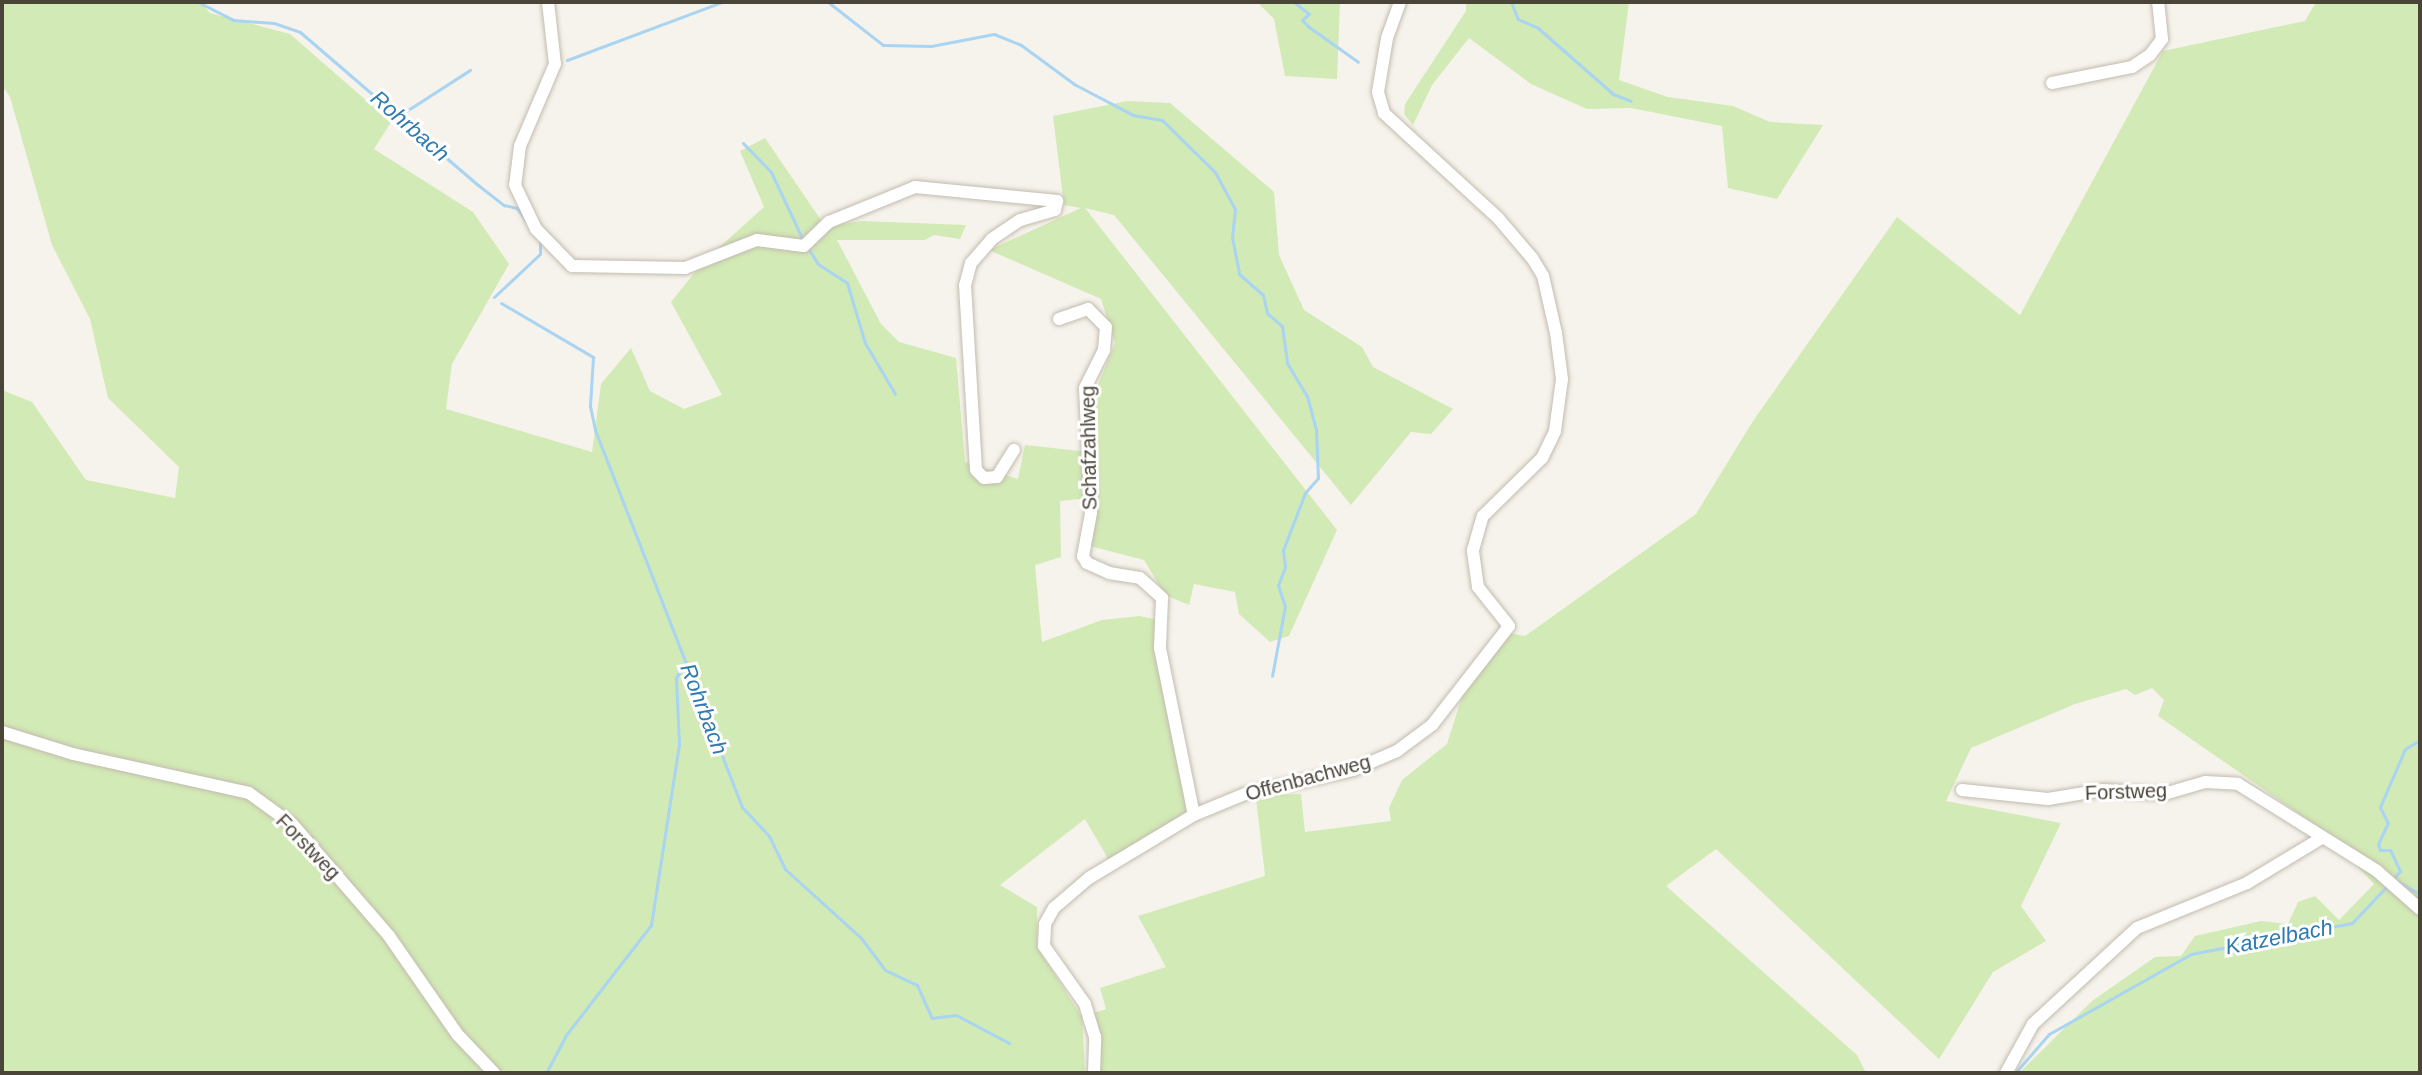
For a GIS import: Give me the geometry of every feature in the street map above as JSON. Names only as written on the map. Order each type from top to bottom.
[{"type":"street","points":[[548,2],[555,64],[520,146],[515,185],[536,229],[572,266],[685,268],[757,240],[804,246],[829,222],[915,187],[1057,201],[1055,210],[1020,220],[992,239],[971,263],[965,285],[976,470],[984,478],[997,477],[1014,450]]},
{"type":"street","name":"Offenbachweg","points":[[1094,1073],[1095,1037],[1085,1004],[1044,946],[1047,916],[1089,878],[1194,815],[1245,794],[1353,770],[1397,751],[1432,725],[1509,626],[1478,587],[1473,550],[1483,516],[1542,458],[1555,431],[1562,379],[1556,333],[1543,276],[1532,258],[1498,218],[1384,113],[1378,92],[1387,38],[1400,2]]},
{"type":"street","points":[[2052,83],[2132,67],[2150,55],[2162,39],[2158,2]]},
{"type":"street","name":"Schafzahlweg","points":[[1059,319],[1088,309],[1106,327],[1104,350],[1085,388],[1091,501],[1083,556],[1087,563],[1109,573],[1140,578],[1162,598],[1160,648],[1194,815]]},
{"type":"street","name":"Forstweg","points":[[2,732],[73,754],[249,793],[293,825],[389,936],[457,1034],[494,1073]]},
{"type":"street","name":"Forstweg","points":[[1962,790],[2048,799],[2103,790],[2164,794],[2222,781],[2249,789],[2320,839],[2390,882],[2420,909]]},
{"type":"street","points":[[2006,1073],[2033,1024],[2137,928],[2247,883],[2320,839]]},
{"type":"green space","points":[[2,2],[201,2],[210,13],[290,34],[391,122],[374,149],[473,212],[509,264],[452,364],[446,409],[592,452],[601,384],[631,348],[650,391],[684,409],[722,395],[671,302],[703,262],[764,207],[740,151],[765,138],[825,226],[862,221],[966,225],[960,239],[934,235],[925,240],[837,240],[881,324],[899,342],[956,358],[965,462],[1018,479],[1025,445],[1089,452],[1090,498],[1060,501],[1061,557],[1035,565],[1042,642],[1102,620],[1140,616],[1161,621],[1187,815],[1110,862],[1085,819],[1000,885],[1037,907],[1037,947],[1082,1017],[1085,1073],[2,1073],[2,390],[32,402],[86,480],[175,498],[179,467],[108,398],[90,319],[52,245],[10,97],[2,86]]},
{"type":"green space","points":[[1257,2],[1340,2],[1337,79],[1285,76],[1274,19]]},
{"type":"green space","points":[[1466,2],[1629,2],[1619,80],[1668,97],[1733,106],[1770,122],[1823,125],[1777,199],[1728,188],[1722,126],[1631,108],[1587,109],[1531,84],[1469,38],[1432,85],[1413,125],[1404,114],[1405,104],[1466,11]]},
{"type":"green space","points":[[2316,2],[2420,2],[2420,1073],[2019,1073],[2092,1001],[2155,957],[2181,956],[2195,936],[2261,921],[2288,924],[2298,902],[2315,896],[2339,920],[2374,884],[2324,831],[2158,716],[2164,700],[2152,688],[2135,695],[2126,689],[2075,704],[1971,748],[1946,801],[2061,823],[2021,906],[2046,941],[1993,972],[1939,1059],[1716,849],[1666,886],[1857,1055],[1866,1073],[1098,1073],[1101,1040],[1094,1013],[1106,1009],[1100,988],[1166,967],[1138,916],[1265,876],[1256,798],[1301,794],[1305,832],[1391,821],[1389,808],[1402,780],[1447,744],[1465,687],[1509,633],[1525,636],[1696,514],[1753,421],[1897,217],[2020,315],[2163,51],[2305,21]]},
{"type":"green space","points":[[1127,101],[1170,103],[1274,192],[1279,255],[1304,310],[1362,347],[1373,367],[1453,409],[1431,434],[1411,432],[1351,505],[1114,215],[1085,208],[1337,530],[1289,636],[1270,642],[1239,614],[1235,592],[1194,584],[1189,605],[1165,595],[1144,560],[1090,546],[1097,497],[1093,397],[1115,343],[1101,299],[989,250],[1081,208],[1064,205],[1053,116]]},
{"type":"waterway","name":"Rohrbach","points":[[198,2],[233,20],[274,23],[300,32],[478,185],[504,205],[517,208],[527,222]]},
{"type":"waterway","points":[[567,60],[722,2]]},
{"type":"waterway","points":[[828,2],[883,45],[931,46],[994,34],[1021,45],[1074,84],[1133,115],[1162,120],[1215,172],[1235,209],[1232,237],[1239,274],[1263,295],[1267,313],[1282,326],[1287,363],[1307,396],[1316,429],[1318,478],[1305,493],[1283,550],[1285,567],[1278,585],[1285,606],[1272,676]]},
{"type":"waterway","points":[[1294,2],[1309,14],[1302,20],[1309,27],[1358,62]]},
{"type":"waterway","points":[[1511,2],[1518,19],[1538,28],[1613,94],[1631,101]]},
{"type":"waterway","points":[[397,117],[470,70]]},
{"type":"waterway","points":[[743,143],[771,172],[802,238]]},
{"type":"waterway","name":"Rohrbach","points":[[494,297],[540,254],[540,241]]},
{"type":"waterway","points":[[808,248],[818,264],[847,283],[865,343],[895,394]]},
{"type":"waterway","name":"Rohrbach","points":[[501,303],[593,357],[590,406],[595,430],[742,807],[769,836],[785,869],[861,938],[885,970],[917,985],[932,1018],[956,1015],[1009,1043]]},
{"type":"waterway","points":[[546,1073],[566,1035],[651,925],[679,744],[676,678],[683,665]]},
{"type":"waterway","name":"Katzelbach","points":[[2393,879],[2400,871],[2390,850],[2380,850],[2378,844],[2388,823],[2380,807],[2405,749],[2420,740]]},
{"type":"waterway","points":[[2393,879],[2420,894]]},
{"type":"waterway","name":"Katzelbach","points":[[2015,1073],[2049,1034],[2191,954],[2352,923],[2388,885]]}]
